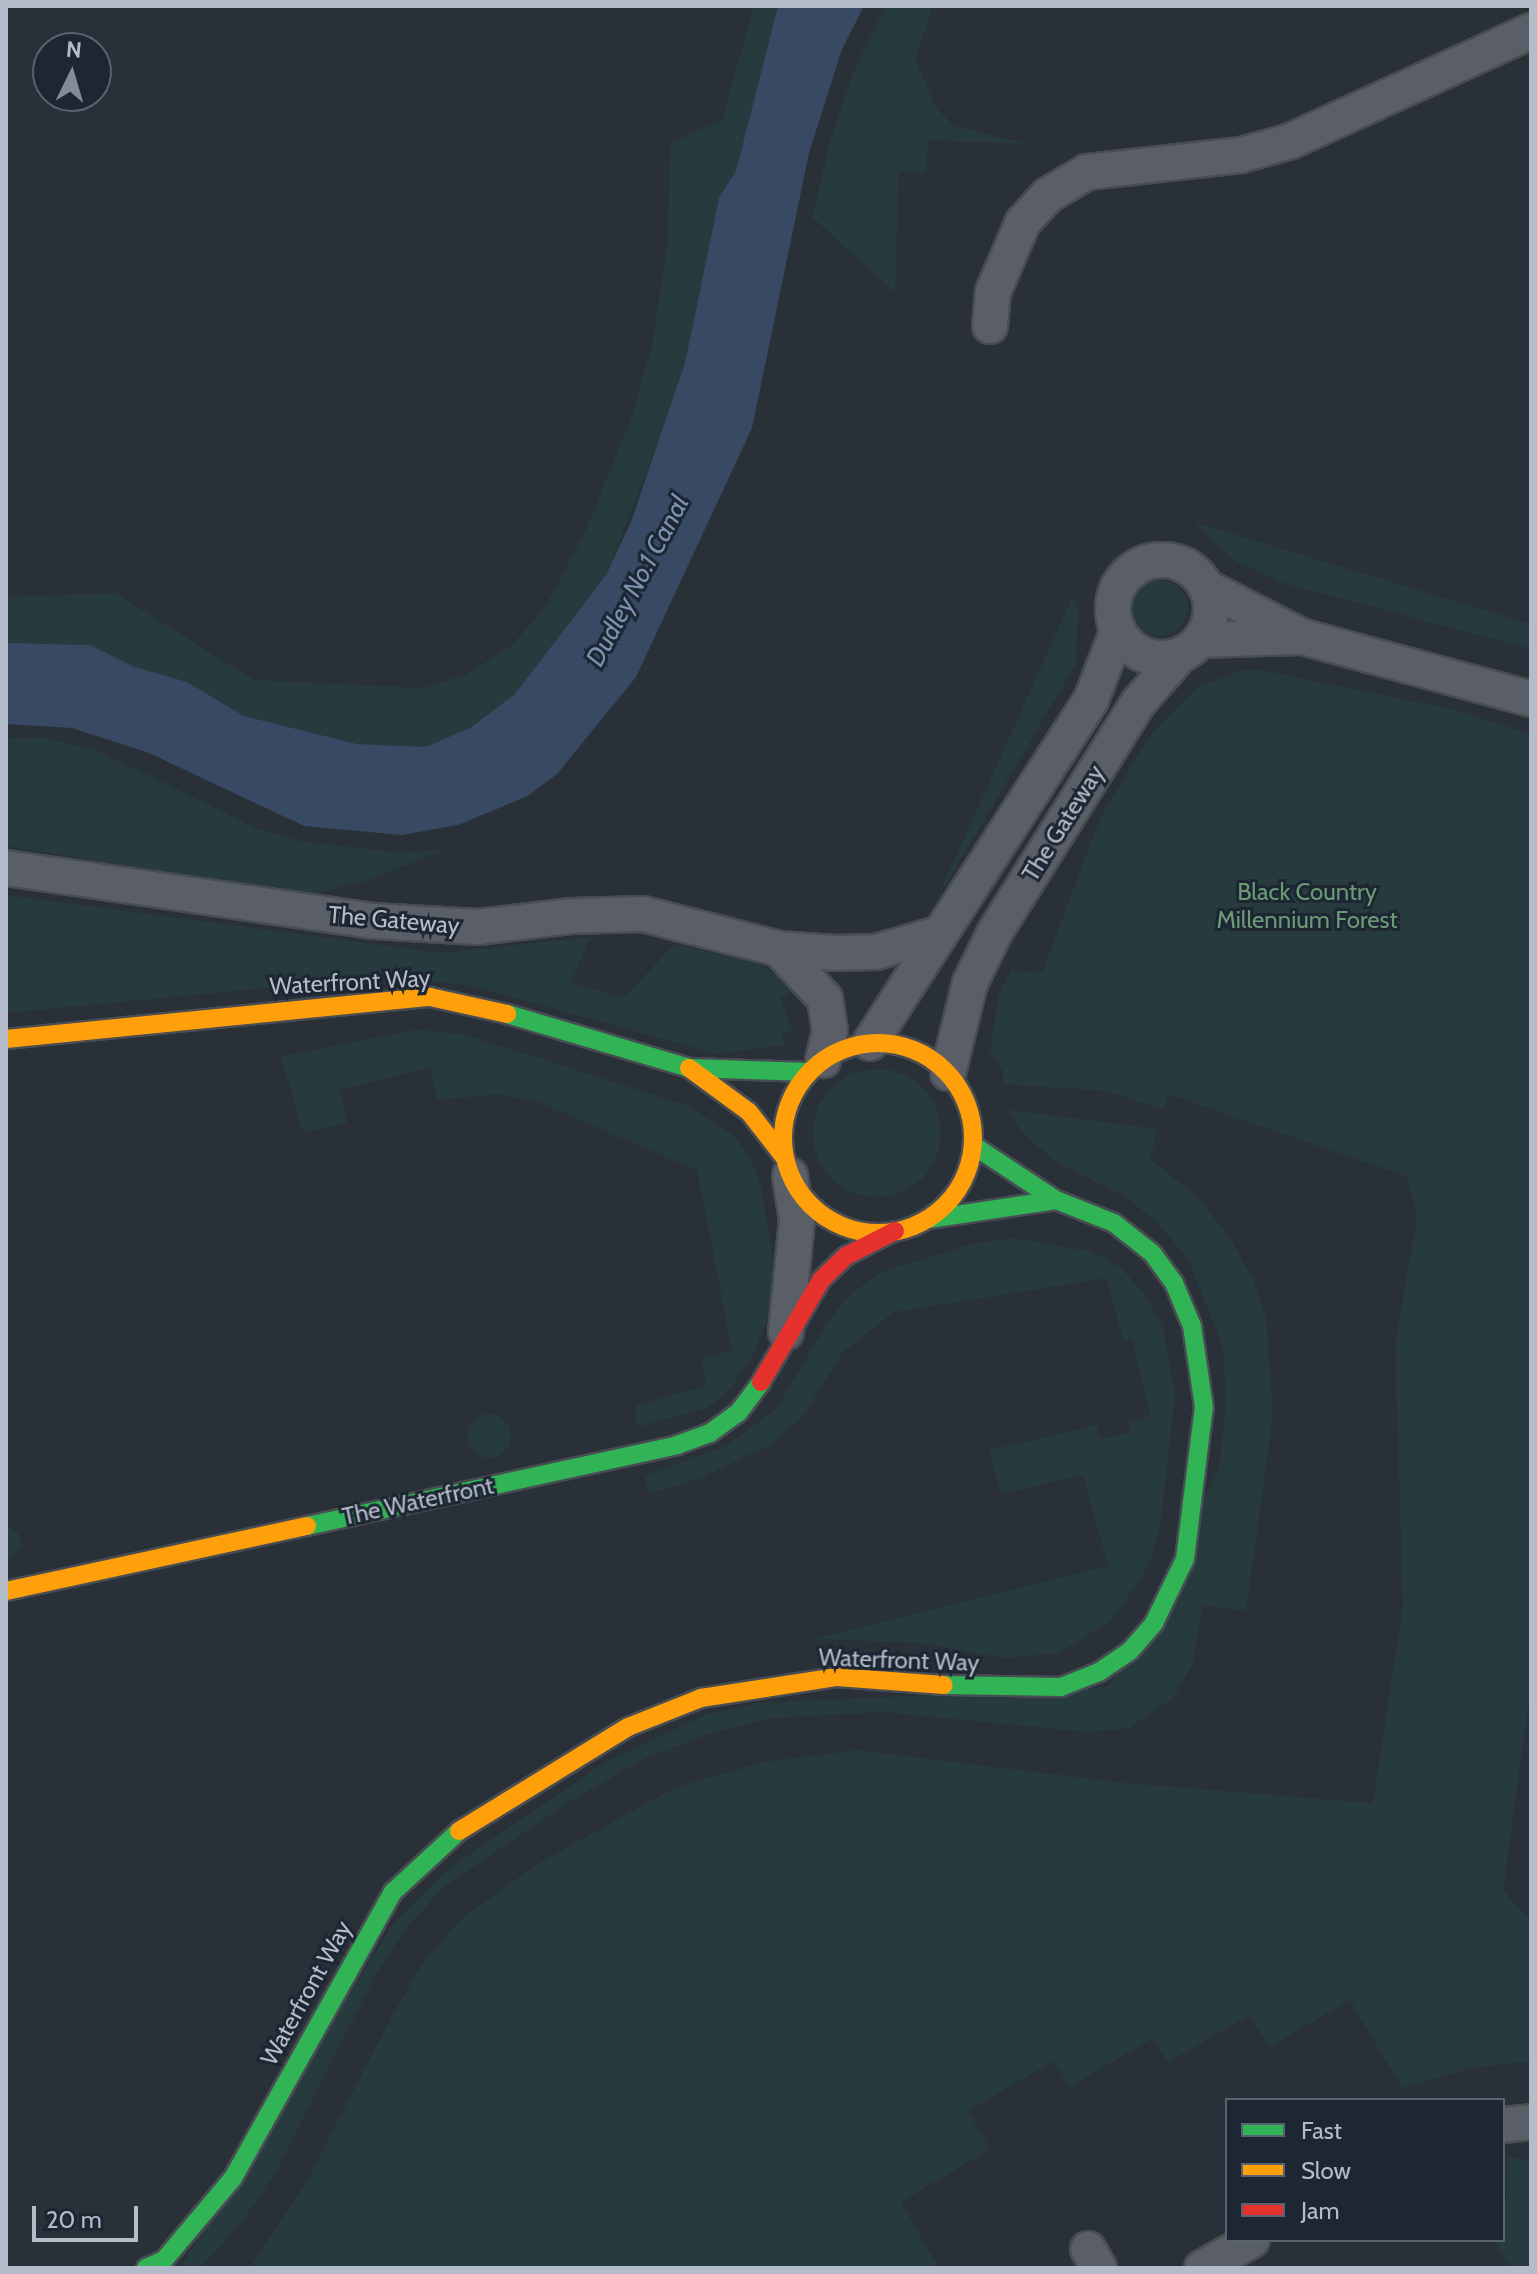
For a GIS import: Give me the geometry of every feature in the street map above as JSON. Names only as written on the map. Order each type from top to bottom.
[{"type":"street","points":[[990,326],[993,292],[1023,222],[1048,195],[1087,172],[1229,157],[1291,141],[1531,31]]},
{"type":"street","name":"The Gateway","points":[[1303,637],[1190,647],[1149,656],[1126,642],[1118,630],[1114,617],[1118,589],[1143,564],[1177,562],[1206,587],[1303,637],[1531,699]]},
{"type":"street","name":"The Gateway","points":[[948,1073],[970,983],[995,932],[1138,703],[1190,647],[1210,620],[1206,587]]},
{"type":"street","name":"The Gateway","points":[[870,1043],[1091,700],[1118,630]]},
{"type":"street","name":"The Gateway","points":[[6,868],[374,921],[478,927],[643,914],[779,949],[876,952],[938,934]]},
{"type":"street","points":[[779,949],[825,999],[830,1030],[816,1066],[791,1098],[783,1127],[788,1167]]},
{"type":"street","name":"Waterfront Way","points":[[6,1039],[430,997],[555,1025],[689,1068],[749,1112],[826,1218],[851,1229],[895,1231],[929,1219],[1056,1200]]},
{"type":"street","name":"Waterfront Way","points":[[689,1068],[816,1066],[870,1043],[912,1049],[948,1073],[969,1107],[974,1146],[960,1188],[929,1219]]},
{"type":"street","name":"Waterfront Way","points":[[146,2268],[164,2260],[233,2178],[393,1892],[446,1840],[482,1815],[628,1727],[701,1698],[837,1677],[1019,1690],[1061,1687],[1099,1672],[1146,1632],[1172,1594],[1185,1559],[1204,1407],[1200,1364],[1174,1283],[1152,1253],[1114,1223],[1056,1200],[974,1146]]},
{"type":"street","name":"The Waterfront","points":[[785,1340],[795,1266],[788,1167]]},
{"type":"street","name":"The Waterfront","points":[[6,1591],[677,1445],[710,1433],[738,1413],[829,1272],[846,1256],[895,1231]]},
{"type":"street","points":[[1202,2268],[1248,2242]]},
{"type":"green space","points":[[754,6],[778,6],[736,171],[719,198],[685,363],[664,427],[606,575],[515,694],[470,728],[425,747],[357,744],[244,716],[187,682],[135,667],[90,645],[6,644],[6,597],[115,593],[254,680],[424,688],[467,674],[510,647],[544,609],[586,530],[632,416],[652,345],[668,239],[670,143],[722,120]]},
{"type":"green space","points":[[886,6],[933,6],[915,59],[936,108],[954,126],[1026,144],[928,140],[926,172],[899,171],[895,292],[812,217],[831,138],[856,66]]},
{"type":"green space","points":[[1193,522],[1531,624],[1531,649],[1283,583],[1235,561]]},
{"type":"green space","points":[[1160,580],[1180,588],[1188,608],[1180,628],[1160,636],[1140,628],[1132,608],[1140,588]]},
{"type":"green space","points":[[1072,598],[1078,604],[1076,664],[935,903]]},
{"type":"green space","name":"Black Country Millennium Forest","points":[[1261,670],[1450,709],[1531,734],[1531,1686],[1503,1890],[1531,1922],[1531,2061],[1472,2068],[1402,2088],[1350,2000],[1269,2047],[1250,2015],[1168,2062],[1153,2038],[1070,2087],[1054,2061],[968,2111],[990,2149],[901,2202],[939,2268],[250,2268],[308,2179],[423,1963],[461,1919],[536,1865],[674,1788],[763,1762],[858,1750],[1125,1783],[1373,1803],[1403,1605],[1395,1345],[1417,1219],[1408,1177],[1168,1094],[1163,1109],[1107,1091],[1003,1084],[1003,1072],[990,1051],[999,995],[1011,970],[1042,973],[1100,819],[1151,734],[1196,688],[1240,671]]},
{"type":"green space","points":[[41,737],[97,750],[256,828],[299,841],[401,853],[446,849],[369,880],[305,896],[6,846],[6,739]]},
{"type":"green space","points":[[6,895],[441,953],[591,937],[571,982],[623,998],[675,944],[758,964],[777,976],[791,993],[780,998],[792,1029],[781,1034],[785,1045],[718,1054],[468,985],[382,977],[6,1013]]},
{"type":"green space","points":[[416,1030],[463,1034],[686,1105],[734,1136],[750,1157],[761,1187],[772,1253],[772,1308],[753,1355],[729,1390],[709,1407],[638,1427],[634,1406],[706,1386],[701,1359],[732,1350],[697,1170],[541,1103],[502,1094],[437,1100],[430,1068],[339,1090],[347,1123],[303,1132],[281,1056]]},
{"type":"green space","points":[[877,1069],[901,1074],[922,1088],[936,1109],[941,1133],[936,1157],[922,1178],[901,1192],[877,1197],[853,1192],[832,1178],[818,1157],[813,1133],[818,1109],[832,1088],[853,1074]]},
{"type":"green space","points":[[1009,1110],[1158,1129],[1150,1159],[1198,1197],[1231,1239],[1255,1284],[1266,1317],[1273,1416],[1246,1611],[1202,1605],[1193,1663],[1174,1697],[1129,1728],[1088,1732],[883,1712],[773,1718],[714,1732],[646,1758],[572,1800],[446,1885],[405,1929],[375,1976],[278,2168],[241,2223],[200,2268],[180,2268],[393,1924],[447,1870],[605,1762],[706,1715],[757,1703],[1109,1687],[1219,1468],[1226,1403],[1223,1347],[1188,1259],[1158,1223],[1127,1198],[1053,1160],[1021,1131]]},
{"type":"green space","points":[[1013,1238],[1089,1251],[1119,1266],[1146,1295],[1163,1328],[1175,1395],[1160,1528],[1149,1565],[1112,1620],[1059,1653],[1004,1658],[920,1643],[813,1639],[1108,1566],[1083,1475],[1000,1494],[990,1450],[1097,1425],[1101,1439],[1131,1433],[1129,1422],[1150,1416],[1132,1338],[1123,1340],[1107,1278],[894,1312],[842,1353],[804,1415],[772,1444],[698,1479],[648,1494],[645,1476],[726,1446],[777,1408],[827,1323],[849,1296],[879,1273],[971,1244]]},
{"type":"green space","points":[[489,1414],[505,1420],[511,1436],[505,1452],[489,1458],[473,1452],[467,1436],[473,1420]]},
{"type":"green space","points":[[6,1523],[18,1533],[21,1546],[6,1565]]},
{"type":"green space","points":[[1508,2157],[1531,2161],[1531,2268],[1511,2268],[1495,2242],[1505,2242]]},
{"type":"water","name":"Dudley No.1 Canal","points":[[778,6],[864,6],[842,49],[809,153],[752,428],[636,677],[557,774],[528,796],[458,825],[402,835],[304,826],[149,753],[72,728],[6,724],[7,643],[90,645],[135,667],[187,682],[244,716],[357,744],[425,747],[470,728],[515,694],[606,575],[631,522],[685,363],[719,198],[736,171]]},
{"type":"traffic: fast","points":[[507,1014],[689,1068],[808,1072]]},
{"type":"traffic: fast","points":[[944,1685],[1061,1687],[1099,1672],[1130,1651],[1154,1623],[1185,1559],[1204,1407],[1192,1326],[1174,1283],[1152,1253],[1114,1223],[1056,1200],[974,1146]]},
{"type":"traffic: fast","points":[[929,1219],[1056,1200]]},
{"type":"traffic: fast","points":[[307,1526],[677,1445],[710,1433],[738,1413],[761,1382]]},
{"type":"traffic: fast","points":[[146,2268],[164,2260],[233,2178],[393,1892],[459,1831]]},
{"type":"traffic: slow","points":[[6,1039],[430,997],[507,1014]]},
{"type":"traffic: slow","points":[[878,1043],[914,1050],[945,1071],[966,1102],[973,1138],[966,1174],[945,1205],[914,1226],[878,1233],[842,1226],[811,1205],[790,1174],[783,1138],[790,1102],[811,1071],[842,1050],[878,1043]]},
{"type":"traffic: slow","points":[[689,1068],[749,1112],[785,1158]]},
{"type":"traffic: slow","points":[[6,1591],[307,1526]]},
{"type":"traffic: slow","points":[[459,1831],[628,1727],[701,1698],[837,1677],[944,1685]]},
{"type":"traffic: jam","points":[[761,1382],[821,1280],[846,1256],[895,1231]]}]
